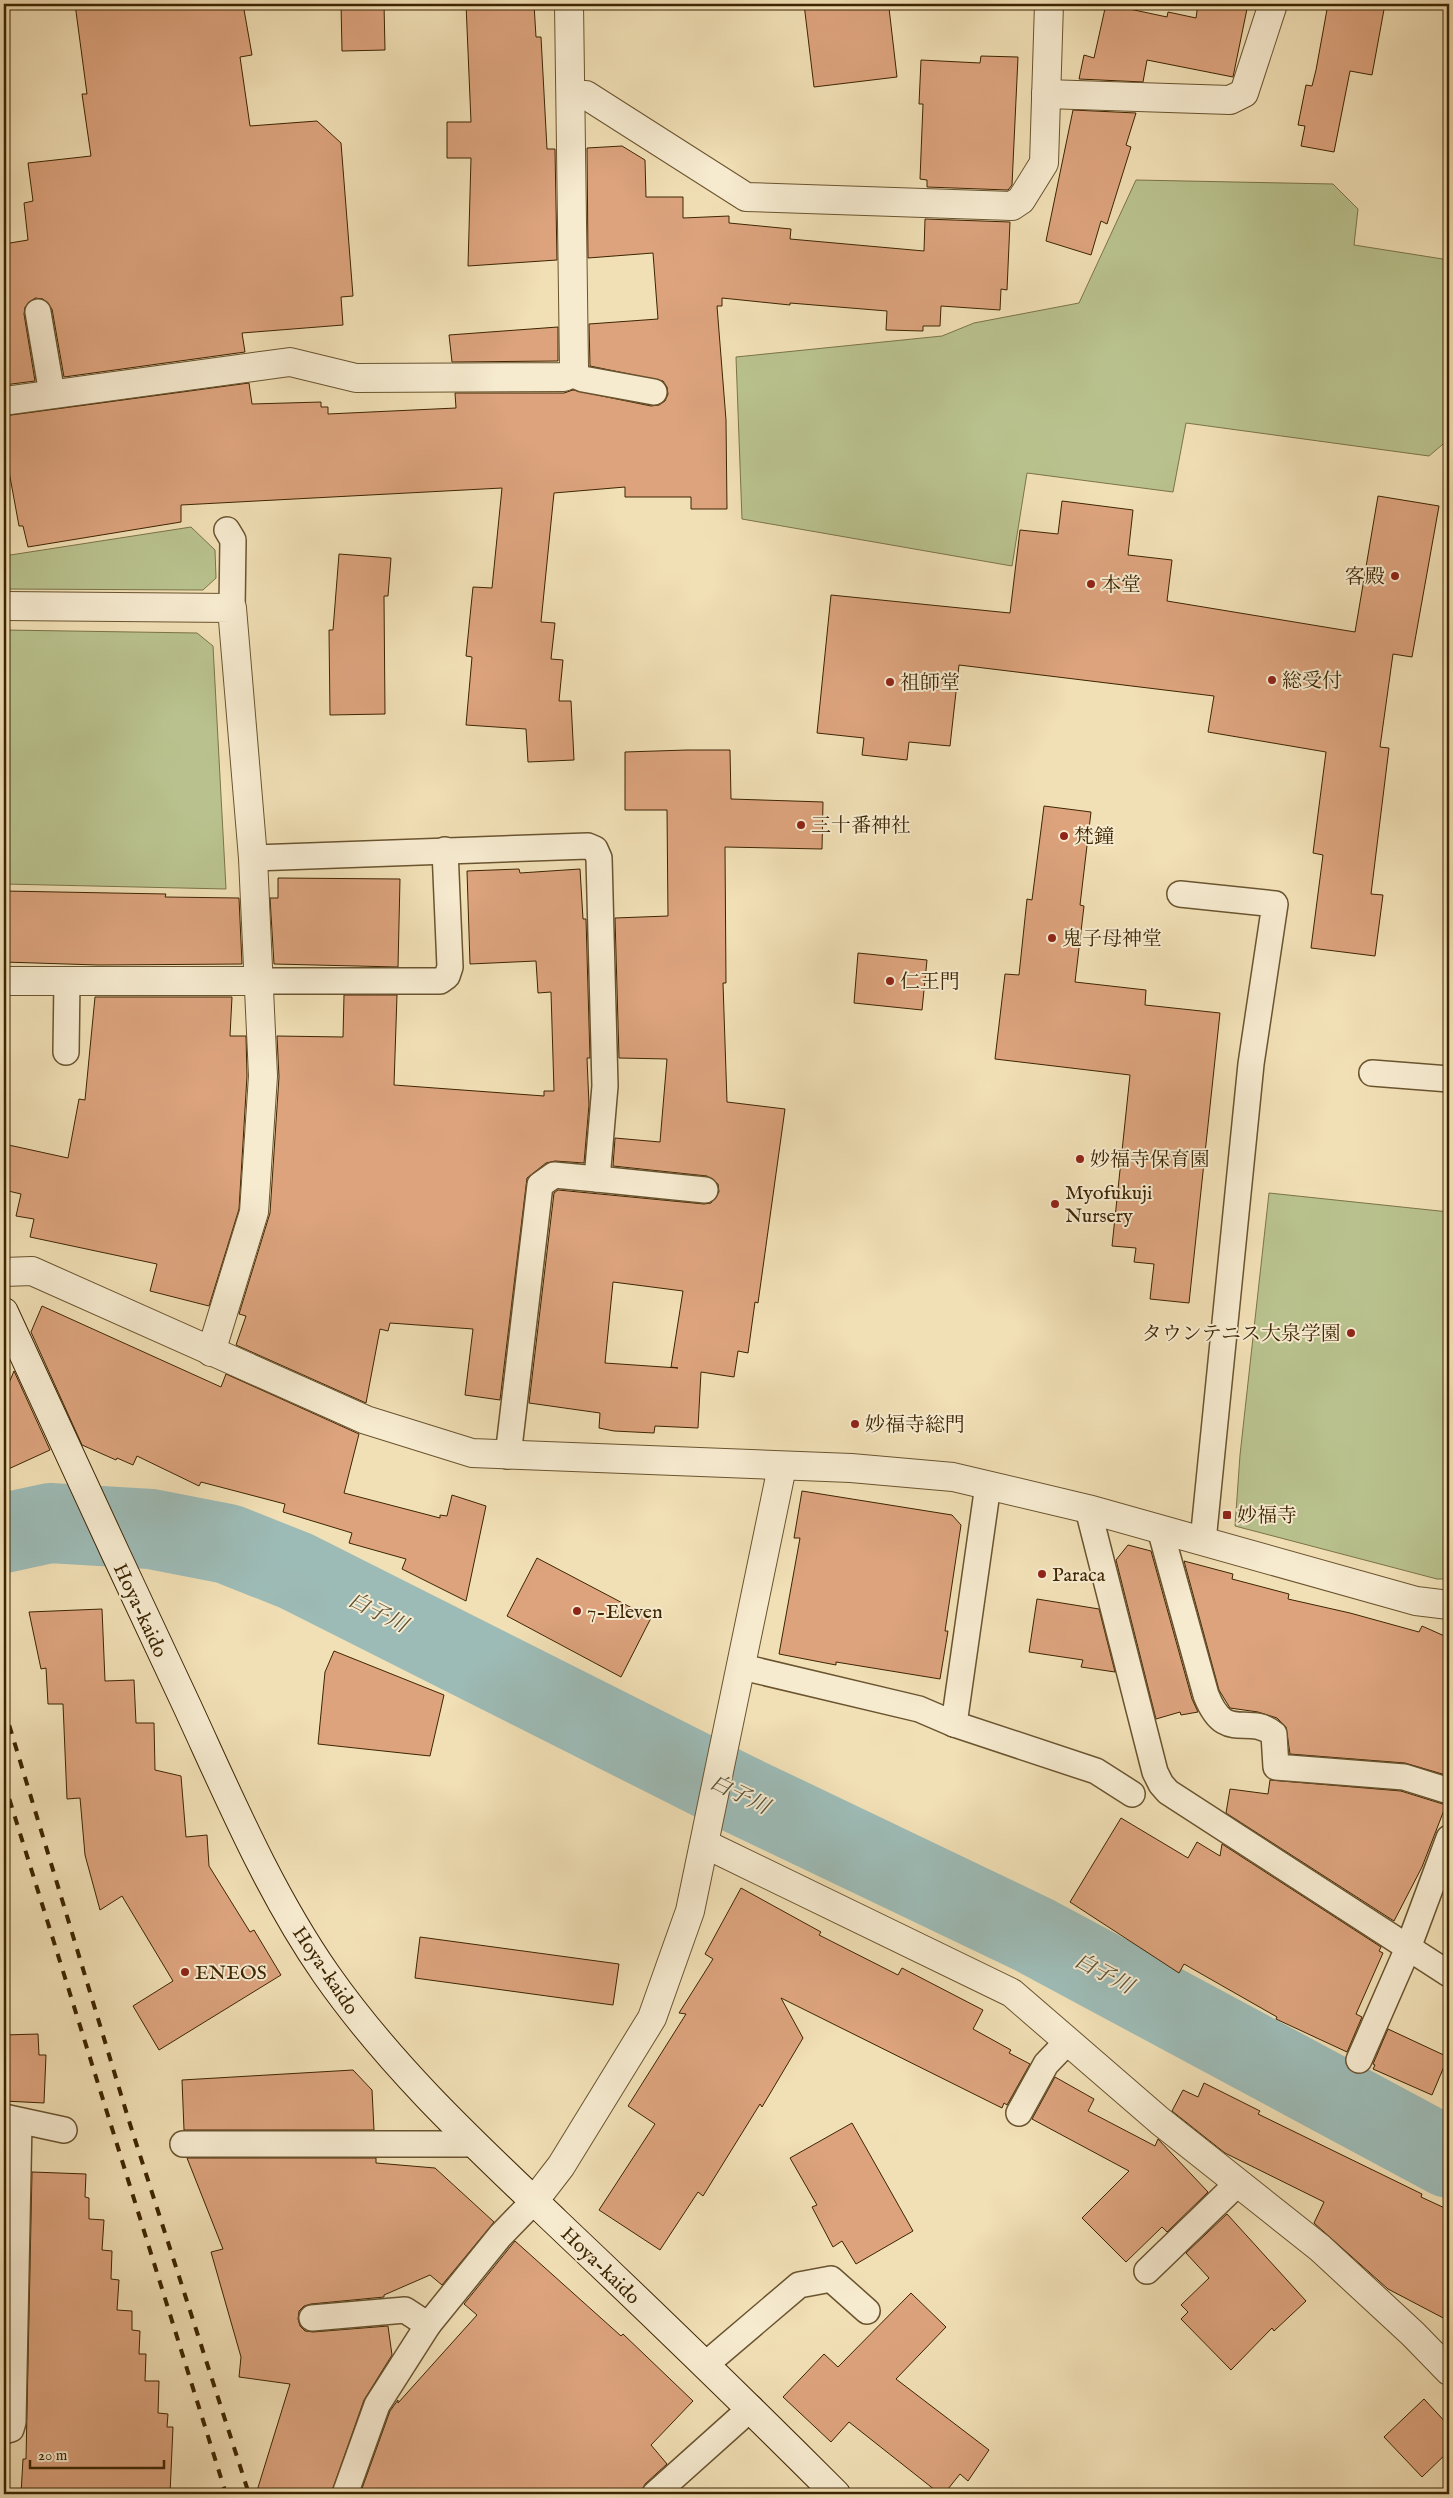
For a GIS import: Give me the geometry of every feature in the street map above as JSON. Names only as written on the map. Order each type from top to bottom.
[{"type":"street","points":[[4,401],[290,362],[356,378],[564,377],[571,374],[574,367],[569,4]]},
{"type":"street","points":[[571,95],[586,95],[746,197],[1004,208],[1012,206],[1021,200],[1044,162],[1049,4]]},
{"type":"street","points":[[1046,94],[1230,100],[1244,94],[1273,4]]},
{"type":"street","points":[[4,606],[232,608],[253,858],[263,1076],[254,1212],[212,1352]]},
{"type":"street","points":[[4,981],[259,981]]},
{"type":"street","points":[[4,1272],[32,1272],[366,1420],[472,1453],[782,1467],[807,1466],[899,1472],[953,1478],[1088,1508],[1416,1601],[1449,1605]]},
{"type":"street","name":"Hoya-kaido","points":[[4,1312],[117,1559],[248,1836],[294,1923],[325,1973],[358,2017],[391,2056],[474,2144],[751,2408],[836,2494]]},
{"type":"street","points":[[534,2201],[561,2166],[652,2018],[690,1911],[782,1467]]},
{"type":"street","points":[[705,1844],[1012,1993],[1160,2121],[1320,2248],[1413,2334],[1449,2371]]},
{"type":"lane","points":[[38,312],[52,394]]},
{"type":"lane","points":[[571,374],[583,380],[654,392]]},
{"type":"lane","points":[[227,530],[233,540],[232,608]]},
{"type":"lane","points":[[253,858],[588,846],[595,849],[599,858],[605,1086],[597,1178]]},
{"type":"lane","points":[[259,981],[440,981],[448,976],[450,967],[445,850]]},
{"type":"lane","points":[[1180,894],[1274,904],[1251,1064],[1202,1541]]},
{"type":"lane","points":[[66,1052],[67,981]]},
{"type":"lane","points":[[1372,1073],[1449,1079]]},
{"type":"lane","points":[[508,1456],[540,1185],[554,1175],[705,1190]]},
{"type":"lane","points":[[954,1724],[988,1485]]},
{"type":"lane","points":[[1088,1508],[1155,1772],[1161,1784],[1168,1792],[1449,1974]]},
{"type":"lane","points":[[1160,1529],[1206,1695],[1213,1712],[1222,1722],[1267,1729],[1274,1734],[1276,1767],[1404,1778],[1449,1791]]},
{"type":"lane","points":[[742,1667],[919,1709],[954,1724],[1096,1771],[1132,1794]]},
{"type":"lane","points":[[1359,2060],[1408,1948],[1449,1838]]},
{"type":"lane","points":[[1019,2113],[1046,2064],[1068,2041]]},
{"type":"lane","points":[[4,2431],[10,2429],[13,2422],[11,2119],[64,2130]]},
{"type":"lane","points":[[183,2144],[474,2144]]},
{"type":"lane","points":[[1148,2271],[1238,2183]]},
{"type":"lane","points":[[345,2494],[377,2405],[428,2325],[500,2236],[534,2201]]},
{"type":"lane","points":[[705,2365],[799,2285],[832,2279],[867,2311]]},
{"type":"lane","points":[[312,2318],[405,2310],[428,2325]]},
{"type":"lane","points":[[655,2494],[751,2408]]},
{"type":"green space","points":[[1136,180],[1333,184],[1358,209],[1354,245],[1449,260],[1449,439],[1429,456],[1186,423],[1173,492],[1027,473],[1012,566],[742,519],[736,357],[942,336],[974,323],[1079,303]]},
{"type":"green space","points":[[191,527],[215,550],[216,578],[203,590],[4,589],[4,556]]},
{"type":"green space","points":[[4,630],[197,633],[213,646],[226,889],[4,884]]},
{"type":"green space","name":"タウンテニス大泉学園","points":[[1269,1193],[1449,1212],[1449,1579],[1437,1579],[1235,1526],[1240,1455]]},
{"type":"building","points":[[75,4],[243,4],[252,55],[240,57],[250,126],[317,121],[341,143],[353,296],[341,297],[343,325],[242,333],[245,352],[64,377],[52,309],[43,299],[35,298],[25,307],[24,314],[35,381],[4,385],[4,244],[28,240],[24,203],[33,201],[28,163],[91,156],[82,94],[87,94]]},
{"type":"building","points":[[341,4],[384,4],[385,50],[342,51]]},
{"type":"building","points":[[466,4],[534,4],[536,37],[541,37],[547,149],[555,149],[557,260],[468,266],[471,158],[447,158],[447,122],[471,122]]},
{"type":"building","points":[[804,4],[883,4],[884,8],[889,8],[897,77],[814,87]]},
{"type":"building","points":[[1106,4],[1167,17],[1168,12],[1196,18],[1198,4],[1248,4],[1233,77],[1147,60],[1143,82],[1079,79],[1084,55],[1094,58]]},
{"type":"building","points":[[1328,4],[1385,4],[1372,75],[1350,71],[1334,152],[1301,146],[1305,126],[1298,125],[1306,85],[1312,86],[1316,70]]},
{"type":"building","points":[[981,56],[1018,57],[1012,185],[1008,190],[927,187],[927,180],[920,179],[923,104],[919,104],[921,60],[980,63]]},
{"type":"building","points":[[1073,110],[1136,113],[1126,145],[1131,147],[1107,224],[1101,221],[1091,255],[1046,241]]},
{"type":"building","points":[[622,146],[645,160],[646,197],[683,197],[683,218],[729,216],[729,223],[791,229],[790,239],[924,251],[925,219],[1010,222],[1007,290],[1001,289],[1000,310],[941,306],[940,326],[923,326],[923,331],[886,330],[887,311],[790,303],[790,305],[722,298],[722,306],[717,306],[726,420],[727,509],[691,509],[691,497],[625,497],[625,487],[554,493],[541,622],[555,623],[551,659],[563,660],[559,701],[571,701],[574,760],[528,762],[526,729],[466,725],[472,657],[466,656],[473,587],[492,588],[502,488],[181,505],[181,522],[28,547],[23,526],[19,526],[8,466],[4,467],[4,416],[249,383],[252,404],[321,402],[321,407],[328,407],[328,414],[456,408],[455,393],[564,393],[573,390],[651,406],[659,405],[665,401],[668,394],[667,387],[663,381],[590,366],[589,324],[658,319],[653,253],[588,258],[587,148]]},
{"type":"building","points":[[558,327],[558,361],[452,362],[449,335]]},
{"type":"building","points":[[1378,496],[1439,506],[1412,657],[1393,654],[1380,747],[1389,748],[1371,894],[1383,895],[1375,956],[1311,948],[1323,855],[1313,853],[1326,752],[1208,732],[1214,696],[959,665],[950,746],[909,742],[907,760],[862,755],[864,738],[817,733],[831,595],[1010,613],[1020,530],[1058,534],[1062,501],[1133,510],[1128,555],[1172,560],[1167,601],[1355,632]]},
{"type":"building","points":[[339,554],[391,558],[388,596],[384,596],[385,714],[330,715],[329,630],[333,630]]},
{"type":"building","points":[[730,750],[731,799],[823,802],[822,849],[725,847],[726,983],[723,983],[727,1102],[785,1109],[758,1303],[755,1302],[748,1353],[738,1351],[734,1377],[701,1372],[698,1428],[655,1426],[654,1433],[614,1431],[599,1428],[600,1413],[529,1403],[554,1193],[558,1190],[704,1204],[711,1203],[719,1192],[718,1184],[707,1176],[613,1166],[615,1138],[660,1142],[667,1059],[619,1058],[615,918],[668,916],[667,810],[625,810],[625,752]],"holes":[[[613,1282],[683,1291],[671,1367],[678,1368],[605,1363]]]},
{"type":"building","points":[[1044,806],[1091,812],[1080,905],[1084,906],[1075,982],[1146,990],[1145,1005],[1220,1013],[1189,1303],[1150,1299],[1154,1264],[1134,1262],[1136,1248],[1112,1246],[1130,1075],[995,1059],[1005,974],[1019,975],[1027,899],[1032,900]]},
{"type":"building","points":[[519,869],[520,873],[580,869],[583,919],[586,919],[590,1058],[587,1058],[589,1105],[584,1163],[555,1161],[546,1163],[527,1178],[500,1400],[465,1395],[473,1329],[390,1323],[388,1331],[380,1329],[366,1403],[236,1345],[246,1316],[239,1314],[270,1213],[279,1077],[277,1036],[343,1037],[344,995],[397,995],[394,1085],[544,1096],[544,1091],[554,1091],[551,992],[538,993],[536,961],[470,964],[467,871]]},
{"type":"building","points":[[278,878],[400,879],[398,967],[274,964],[270,898],[278,898]]},
{"type":"building","points":[[4,891],[166,894],[165,897],[239,898],[242,964],[98,965],[4,962]]},
{"type":"building","name":"仁王門","points":[[858,953],[927,960],[922,1010],[854,1003]]},
{"type":"building","points":[[95,997],[232,997],[230,1036],[246,1036],[247,1076],[239,1209],[209,1306],[150,1291],[157,1264],[30,1237],[34,1219],[16,1216],[21,1194],[4,1190],[4,1144],[68,1158],[79,1099],[85,1100]]},
{"type":"building","points":[[42,1306],[221,1387],[226,1374],[359,1434],[344,1493],[440,1518],[440,1515],[447,1516],[452,1495],[486,1506],[466,1601],[402,1569],[406,1559],[349,1543],[352,1533],[283,1512],[285,1504],[201,1482],[199,1486],[137,1456],[133,1465],[117,1458],[116,1460],[82,1445],[31,1332]]},
{"type":"building","points":[[14,1371],[50,1450],[4,1471],[4,1395]]},
{"type":"building","points":[[802,1491],[952,1515],[961,1525],[945,1631],[948,1631],[940,1679],[836,1662],[836,1665],[779,1654],[800,1538],[794,1538]]},
{"type":"building","points":[[1128,1545],[1151,1551],[1192,1699],[1198,1712],[1181,1715],[1180,1712],[1156,1719],[1116,1560]]},
{"type":"building","points":[[537,1558],[651,1618],[621,1677],[507,1616]]},
{"type":"building","points":[[1184,1561],[1233,1574],[1232,1579],[1289,1594],[1288,1599],[1350,1613],[1419,1632],[1422,1626],[1449,1638],[1449,1776],[1405,1763],[1290,1754],[1286,1727],[1277,1718],[1258,1712],[1230,1708],[1219,1690]]},
{"type":"building","points":[[1037,1599],[1099,1609],[1115,1672],[1081,1667],[1083,1660],[1029,1652]]},
{"type":"building","points":[[102,1609],[105,1681],[134,1680],[136,1723],[154,1723],[155,1770],[181,1776],[186,1837],[207,1835],[209,1866],[250,1932],[254,1930],[281,1975],[159,2050],[133,2006],[173,1981],[122,1896],[100,1910],[85,1855],[80,1798],[67,1799],[63,1704],[48,1704],[46,1668],[41,1669],[29,1612]]},
{"type":"building","points":[[334,1651],[444,1695],[430,1756],[318,1744],[325,1672]]},
{"type":"building","points":[[1270,1780],[1401,1791],[1446,1805],[1422,1867],[1394,1921],[1226,1813],[1230,1789],[1268,1794]]},
{"type":"building","points":[[1121,1818],[1188,1858],[1197,1842],[1220,1856],[1222,1844],[1381,1947],[1379,1951],[1383,1953],[1356,2014],[1362,2017],[1347,2052],[1276,2019],[1277,2017],[1184,1964],[1179,1973],[1070,1902]]},
{"type":"building","points":[[741,1888],[821,1932],[819,1935],[898,1975],[902,1968],[983,2010],[973,2029],[1011,2050],[1009,2053],[1030,2064],[1007,2105],[1004,2103],[1002,2108],[781,1998],[803,2038],[762,2107],[760,2104],[703,2196],[698,2192],[660,2250],[599,2210],[655,2124],[628,2106],[686,2014],[679,2013],[713,1959],[705,1954]]},
{"type":"building","points":[[420,1937],[619,1964],[613,2005],[415,1978]]},
{"type":"building","points":[[1388,2029],[1448,2057],[1432,2095],[1373,2069],[1375,2065],[1373,2064]]},
{"type":"building","points":[[38,2034],[39,2055],[46,2055],[44,2103],[4,2101],[4,2035]]},
{"type":"building","points":[[353,2070],[372,2090],[374,2130],[184,2130],[182,2080]]},
{"type":"building","points":[[1055,2077],[1094,2099],[1088,2111],[1155,2146],[1158,2139],[1208,2192],[1167,2232],[1162,2227],[1126,2262],[1082,2218],[1129,2171],[1032,2119]]},
{"type":"building","points":[[1204,2083],[1260,2111],[1258,2114],[1422,2194],[1421,2197],[1449,2210],[1449,2321],[1388,2289],[1314,2223],[1324,2202],[1225,2153],[1172,2111],[1183,2090],[1198,2097]]},
{"type":"building","points":[[852,2123],[913,2231],[856,2264],[842,2241],[833,2247],[812,2207],[817,2205],[790,2158]]},
{"type":"building","points":[[187,2158],[376,2158],[376,2163],[435,2168],[494,2222],[442,2285],[430,2275],[384,2295],[384,2297],[311,2304],[304,2306],[299,2311],[298,2319],[300,2326],[305,2331],[388,2326],[392,2355],[364,2400],[331,2494],[256,2494],[290,2384],[239,2377],[241,2357],[211,2252],[223,2249]]},
{"type":"building","points":[[32,2172],[86,2174],[85,2197],[89,2198],[89,2219],[104,2220],[102,2250],[112,2251],[111,2279],[119,2280],[117,2310],[132,2311],[132,2330],[140,2331],[139,2354],[146,2354],[145,2381],[159,2381],[158,2413],[168,2414],[167,2427],[173,2427],[170,2494],[21,2494],[23,2459],[26,2459]]},
{"type":"building","points":[[1227,2214],[1306,2301],[1274,2331],[1272,2328],[1231,2370],[1181,2319],[1188,2312],[1181,2305],[1209,2278],[1186,2253]]},
{"type":"building","points":[[515,2241],[621,2336],[623,2334],[693,2401],[651,2445],[667,2464],[645,2484],[641,2494],[360,2494],[390,2411],[477,2315],[464,2304]]},
{"type":"building","points":[[911,2293],[946,2327],[896,2379],[989,2450],[968,2481],[960,2474],[944,2494],[940,2494],[849,2422],[831,2442],[783,2397],[824,2354],[838,2367]]},
{"type":"building","points":[[1424,2399],[1449,2426],[1449,2451],[1422,2477],[1384,2437]]},
{"type":"waterway","name":"白子川","points":[[4,1533],[50,1523],[151,1529],[228,1544],[296,1571],[737,1793],[1034,1935],[1449,2158]]},
{"type":"railway","points":[[4,1708],[129,2121],[249,2494]]},
{"type":"railway","points":[[4,1782],[226,2494]]},
{"type":"place","name":"客殿","points":[[1395,576]]},
{"type":"place","name":"本堂","points":[[1091,584]]},
{"type":"place","name":"総受付","points":[[1272,680]]},
{"type":"place","name":"祖師堂","points":[[890,682]]},
{"type":"place","name":"三十番神社","points":[[801,825]]},
{"type":"place","name":"梵鐘","points":[[1064,836]]},
{"type":"place","name":"鬼子母神堂","points":[[1052,938]]},
{"type":"place","name":"仁王門","points":[[890,981]]},
{"type":"place","name":"妙福寺保育園","points":[[1080,1159]]},
{"type":"place","name":"Myofukuji Nursery","points":[[1055,1204]]},
{"type":"place","name":"タウンテニス大泉学園","points":[[1351,1333]]},
{"type":"place","name":"妙福寺総門","points":[[855,1424]]},
{"type":"place","name":"妙福寺","points":[[1227,1515]]},
{"type":"place","name":"Paraca","points":[[1042,1574]]},
{"type":"place","name":"7-Eleven","points":[[577,1611]]},
{"type":"place","name":"ENEOS","points":[[185,1972]]}]
